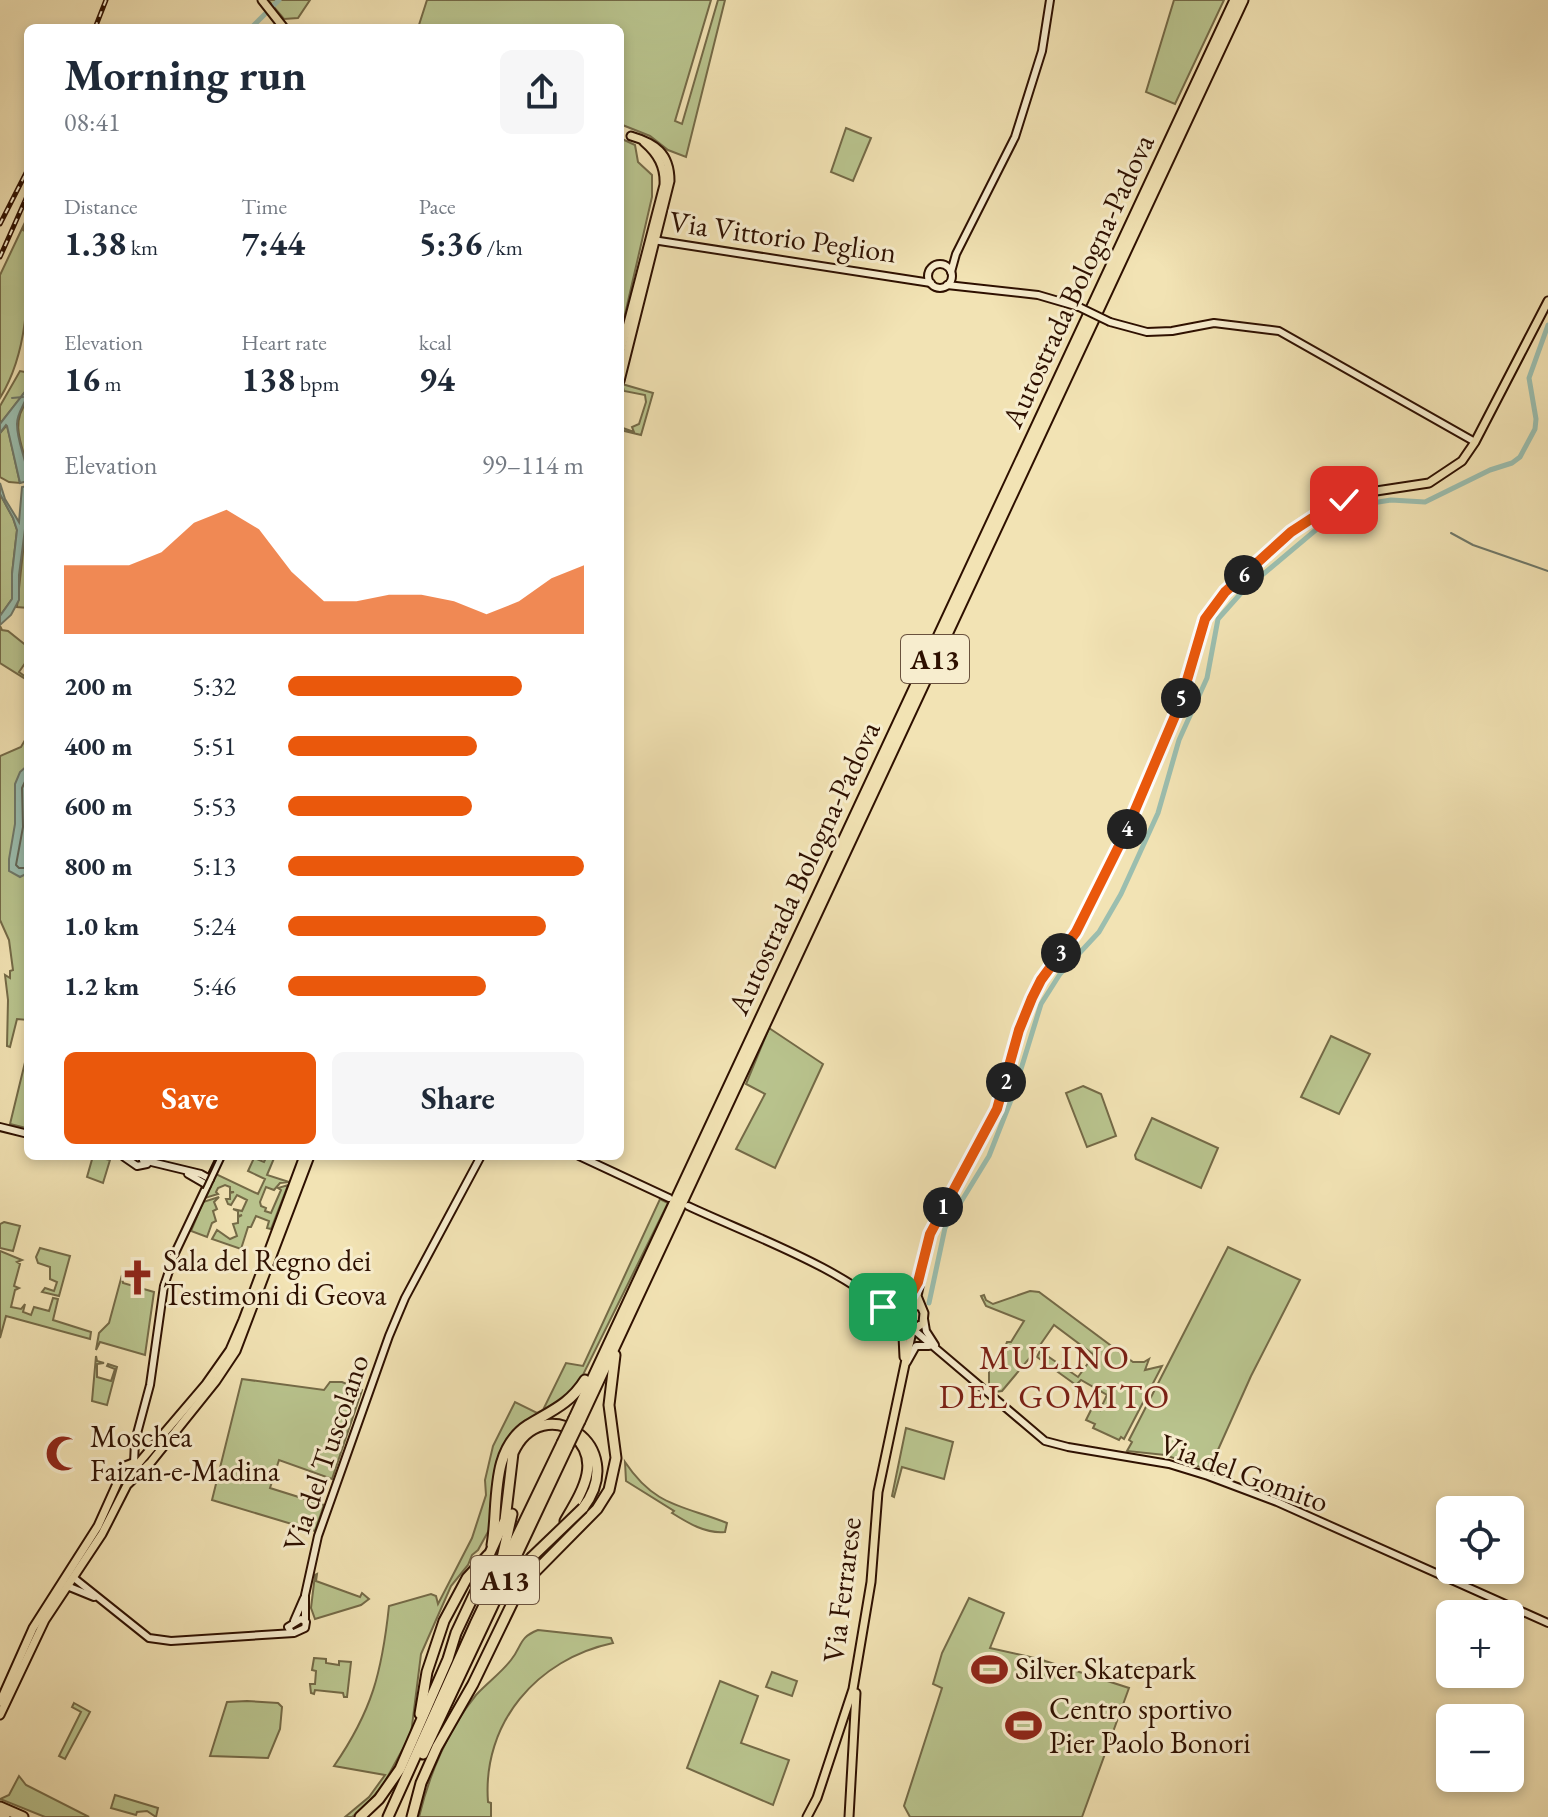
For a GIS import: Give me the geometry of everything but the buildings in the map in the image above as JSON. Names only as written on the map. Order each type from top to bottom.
[{"type":"highway","name":"Autostrada Bologna-Padova","points":[[577,1419],[612,1331],[1235,0]]},
{"type":"highway","name":"Autostrada Bologna-Padova","points":[[415,1756],[627,1319],[1243,0]]},
{"type":"highway","points":[[410,1817],[425,1771],[473,1684],[520,1587],[597,1509],[609,1490],[616,1458],[609,1413],[610,1383],[614,1357],[627,1319]]},
{"type":"highway","points":[[416,1733],[427,1672],[444,1621],[467,1578],[490,1551],[500,1465],[506,1448],[521,1430],[574,1396],[612,1331]]},
{"type":"highway","points":[[360,1817],[379,1799],[394,1778],[416,1733],[505,1520],[513,1453],[521,1439],[535,1428],[547,1424],[564,1425],[581,1434],[592,1448],[597,1460],[598,1478],[593,1493],[583,1508],[531,1558],[480,1625]]},
{"type":"highway","points":[[480,1625],[512,1515],[517,1456],[527,1440],[541,1431],[557,1430],[573,1435],[588,1457],[587,1479],[565,1521]]},
{"type":"highway","points":[[536,1568],[557,1534]]},
{"type":"highway","name":"Autostrada Bologna-Padova","points":[[442,1715],[480,1625]]},
{"type":"highway","points":[[410,1817],[416,1779],[442,1715]]},
{"type":"highway","points":[[391,1817],[442,1715]]},
{"type":"highway","points":[[391,1817],[415,1756]]},
{"type":"highway","points":[[369,1817],[388,1797],[415,1756]]},
{"type":"highway","points":[[0,1807],[23,1817]]},
{"type":"main road","points":[[262,0],[281,24]]},
{"type":"main road","points":[[624,133],[655,145],[669,164],[670,186],[624,340]]},
{"type":"main road","points":[[624,363],[652,240]]},
{"type":"main road","points":[[918,1282],[898,1310],[898,1323],[913,1330],[921,1325],[924,1318],[919,1306],[918,1282],[930,1234],[990,1126],[1004,1091],[1027,1008],[1051,965],[1076,932],[1124,836],[1180,704],[1205,619],[1225,592],[1291,532],[1323,511],[1363,493],[1429,483],[1462,461],[1475,442],[1548,301]]},
{"type":"main road","points":[[0,1715],[38,1634],[67,1586],[70,1574],[98,1526],[127,1465],[137,1461],[213,1376],[230,1350],[303,1160]]},
{"type":"main road","points":[[0,1702],[29,1636],[70,1574],[136,1477],[212,1387],[236,1351],[309,1160]]},
{"type":"main road","points":[[905,1304],[919,1306]]},
{"type":"main road","name":"Via Ferrarese","points":[[898,1323],[906,1363]]},
{"type":"main road","name":"Via Ferrarese","points":[[807,1817],[817,1798],[853,1689],[871,1582],[878,1492],[913,1330]]},
{"type":"main road","points":[[136,1477],[137,1461]]},
{"type":"main road","points":[[124,1470],[126,1476],[136,1477]]},
{"type":"main road","points":[[849,1817],[857,1667]]},
{"type":"street","points":[[947,285],[956,254],[1015,137],[1036,73],[1050,0]]},
{"type":"street","name":"Via Vittorio Peglion","points":[[652,240],[931,283]]},
{"type":"street","points":[[956,254],[932,267],[928,275],[931,283],[939,287],[964,285],[1050,297],[1110,322],[1147,332],[1214,323],[1279,331],[1475,442]]},
{"type":"street","points":[[940,264],[947,266],[957,282],[964,285]]},
{"type":"street","name":"Via Vittorio Peglion","points":[[911,278],[932,267]]},
{"type":"street","points":[[0,1127],[24,1133]]},
{"type":"street","points":[[141,1160],[209,1182]]},
{"type":"street","points":[[137,1461],[164,1286],[174,1255],[219,1160]]},
{"type":"street","name":"Via del Tuscolano","points":[[305,1595],[304,1628],[291,1627],[305,1595],[318,1536],[389,1336],[405,1298],[479,1160]]},
{"type":"street","points":[[588,1160],[669,1198]]},
{"type":"street","points":[[688,1206],[833,1273],[868,1294],[898,1323]]},
{"type":"street","points":[[868,1294],[890,1304],[905,1304]]},
{"type":"street","name":"Via del Gomito","points":[[924,1318],[926,1331],[940,1351]]},
{"type":"street","name":"Via del Gomito","points":[[913,1330],[1045,1441],[1169,1464],[1221,1481],[1277,1502],[1548,1623]]},
{"type":"street","points":[[906,1363],[917,1345],[925,1344],[940,1351]]},
{"type":"street","points":[[70,1574],[97,1599],[149,1638],[159,1641],[273,1632],[291,1627]]},
{"type":"street","points":[[67,1586],[97,1599]]},
{"type":"green space","points":[[268,0],[310,0],[298,18],[284,19]]},
{"type":"green space","points":[[427,0],[711,0],[675,121],[682,124],[718,0],[725,0],[686,157],[668,150],[650,136],[624,126],[624,24],[419,24]]},
{"type":"green space","points":[[1174,0],[1224,0],[1175,104],[1146,92]]},
{"type":"green space","points":[[846,128],[871,138],[853,181],[831,172]]},
{"type":"green space","points":[[624,140],[635,145],[638,162],[652,175],[652,197],[624,319]]},
{"type":"green space","points":[[24,224],[24,325],[17,359],[0,398],[0,275]]},
{"type":"green space","points":[[20,371],[24,372],[24,393],[0,424],[0,406]]},
{"type":"green space","points":[[624,385],[653,393],[641,435],[624,431],[624,428],[634,432],[632,427],[639,424],[645,395],[624,391]]},
{"type":"green space","points":[[24,406],[24,454],[18,425]]},
{"type":"green space","points":[[7,425],[20,483],[0,477],[0,433]]},
{"type":"green space","points":[[0,494],[17,530],[12,599],[0,616]]},
{"type":"green space","points":[[24,543],[24,608],[17,607]]},
{"type":"green space","points":[[0,626],[24,644],[24,665],[19,672],[24,678],[0,663]]},
{"type":"green space","points":[[24,742],[24,1020],[17,1019],[10,1047],[7,1046],[5,975],[10,978],[10,971],[13,970],[9,940],[0,920],[0,756],[21,747]]},
{"type":"green space","points":[[769,1028],[823,1064],[775,1168],[736,1149],[765,1094],[746,1084]]},
{"type":"green space","points":[[1331,1036],[1370,1054],[1339,1114],[1301,1097]]},
{"type":"green space","points":[[24,1066],[24,1128],[10,1124]]},
{"type":"green space","points":[[1083,1086],[1101,1094],[1116,1136],[1087,1147],[1066,1093]]},
{"type":"green space","points":[[1152,1118],[1218,1148],[1201,1188],[1136,1159]]},
{"type":"green space","points":[[92,1160],[110,1160],[103,1183],[87,1177]]},
{"type":"green space","points":[[253,1160],[273,1160],[267,1175],[289,1182],[280,1183],[274,1190],[266,1187],[260,1202],[265,1211],[271,1213],[281,1190],[278,1188],[288,1185],[271,1229],[267,1228],[269,1221],[256,1216],[251,1227],[248,1227],[241,1249],[212,1239],[217,1230],[230,1239],[237,1236],[233,1224],[238,1223],[238,1217],[242,1215],[238,1216],[238,1211],[233,1209],[242,1211],[247,1200],[237,1195],[231,1205],[228,1204],[226,1199],[230,1199],[230,1193],[234,1192],[230,1192],[230,1187],[225,1185],[218,1188],[218,1194],[205,1198],[216,1174],[258,1194],[265,1179],[248,1171]]},
{"type":"green space","points":[[219,1197],[214,1202],[216,1221],[212,1223],[207,1237],[191,1231],[203,1202]]},
{"type":"green space","points":[[660,1199],[668,1203],[575,1391],[517,1429],[502,1449],[489,1530],[451,1586],[421,1654],[411,1734],[382,1787],[352,1817],[345,1817],[369,1797],[385,1775],[334,1766],[358,1727],[373,1690],[383,1651],[389,1606],[431,1594],[436,1596],[438,1604],[472,1538],[486,1495],[485,1480],[493,1446],[515,1402],[537,1413],[543,1410],[566,1363],[583,1366]]},
{"type":"green space","points":[[0,1224],[20,1226],[13,1251],[0,1248]]},
{"type":"green space","points":[[1228,1247],[1300,1280],[1251,1376],[1209,1470],[1165,1455],[1127,1451],[1132,1442],[1129,1440]]},
{"type":"green space","points":[[40,1248],[70,1256],[59,1296],[42,1292],[45,1288],[54,1291],[57,1282],[50,1279],[50,1267],[38,1263],[36,1257]]},
{"type":"green space","points":[[0,1251],[22,1260],[17,1262],[20,1264],[14,1286],[19,1288],[15,1290],[11,1307],[21,1309],[25,1304],[23,1312],[31,1315],[34,1307],[49,1311],[53,1298],[58,1299],[53,1320],[91,1332],[90,1339],[6,1316],[0,1338]]},
{"type":"green space","points":[[122,1275],[123,1283],[154,1292],[145,1355],[100,1342],[96,1350],[99,1333],[109,1323]]},
{"type":"green space","points":[[1030,1291],[1039,1292],[1133,1362],[1149,1359],[1145,1370],[1162,1366],[1124,1439],[1121,1437],[1119,1440],[1093,1428],[1095,1424],[1086,1420],[1093,1406],[1100,1410],[1107,1395],[1081,1380],[1076,1385],[1037,1357],[1040,1351],[1078,1377],[1094,1355],[1054,1325],[1002,1391],[995,1392],[989,1388],[989,1371],[998,1366],[1007,1342],[1011,1342],[1024,1321],[986,1306],[981,1296],[984,1295],[993,1304]]},
{"type":"green space","points":[[96,1356],[97,1361],[104,1363],[97,1364],[97,1377],[111,1381],[115,1369],[107,1366],[117,1367],[107,1405],[92,1401]]},
{"type":"green space","points":[[242,1379],[324,1390],[330,1382],[342,1382],[362,1390],[332,1479],[279,1460],[270,1488],[324,1505],[315,1531],[212,1500]]},
{"type":"green space","points":[[906,1428],[953,1442],[944,1479],[902,1467],[894,1497],[892,1496]]},
{"type":"green space","points":[[625,1462],[647,1488],[670,1503],[727,1523],[725,1532],[704,1530],[691,1524],[626,1481]]},
{"type":"green space","points":[[317,1574],[316,1581],[360,1597],[362,1593],[369,1599],[361,1605],[315,1619],[311,1608]]},
{"type":"green space","name":"Centro sportivo Pier Paolo Bonori","points":[[969,1598],[1004,1613],[990,1648],[1039,1659],[1129,1688],[1082,1817],[910,1817],[904,1806],[942,1688],[933,1684],[942,1653]]},
{"type":"green space","points":[[538,1630],[611,1638],[613,1643],[561,1663],[538,1680],[520,1699],[505,1721],[494,1746],[489,1773],[491,1817],[419,1817],[434,1769],[457,1722],[476,1695],[511,1660],[524,1639]]},
{"type":"green space","points":[[314,1658],[339,1665],[339,1661],[351,1662],[347,1697],[343,1693],[315,1690],[314,1694],[311,1693],[310,1684],[315,1684],[316,1671],[312,1670]]},
{"type":"green space","points":[[772,1672],[797,1681],[792,1696],[766,1687]]},
{"type":"green space","points":[[720,1681],[758,1696],[741,1743],[789,1760],[773,1805],[687,1768]]},
{"type":"green space","points":[[227,1702],[278,1703],[282,1707],[280,1729],[268,1758],[210,1756]]},
{"type":"green space","points":[[74,1703],[90,1712],[65,1759],[59,1756],[81,1712],[72,1707]]},
{"type":"green space","points":[[19,1776],[26,1785],[89,1817],[45,1817],[0,1799],[9,1795]]},
{"type":"green space","points":[[115,1795],[158,1808],[156,1817],[147,1811],[137,1812],[136,1815],[111,1808]]},
{"type":"water","points":[[24,393],[17,424],[24,458],[24,482],[20,483],[7,426],[0,433],[0,424]]},
{"type":"water","points":[[0,483],[5,499],[19,522],[24,487],[19,600],[11,615],[0,625],[0,616],[12,599],[17,530],[0,494]]},
{"type":"water","points":[[24,768],[24,875],[20,877],[9,871],[9,859],[15,824],[15,784]]},
{"type":"waterway","points":[[255,24],[279,0]]},
{"type":"waterway","points":[[929,1303],[945,1228],[989,1156],[1013,1095],[1041,1004],[1060,974],[1099,932],[1121,894],[1158,813],[1179,740],[1207,678],[1218,619],[1242,592],[1330,518],[1372,503],[1391,500],[1425,502],[1520,457],[1535,429],[1529,378],[1548,325]]},
{"type":"waterway","points":[[12,398],[23,397]]},
{"type":"waterway","points":[[1451,533],[1473,545],[1548,571]]},
{"type":"tram line","points":[[203,1188],[216,1160]]},
{"type":"railway","points":[[97,24],[106,0]]},
{"type":"railway","points":[[0,224],[24,177]]},
{"type":"railway","points":[[0,257],[24,203]]},
{"type":"place","name":"Sala del Regno dei Testimoni di Geova","points":[[137,1278]]},
{"type":"place","name":"Moschea Faizan-e-Madina","points":[[64,1454]]},
{"type":"place","name":"Silver Skatepark","points":[[989,1669]]},
{"type":"place","name":"Centro sportivo Pier Paolo Bonori","points":[[1023,1726]]},
{"type":"district","name":"MULINO DEL GOMITO","points":[[1055,1376]]},
{"type":"route","points":[[883,1307],[896,1319],[896,1313],[918,1282],[930,1234],[997,1109],[1027,1008],[1041,980],[1071,941],[1124,836],[1180,704],[1205,619],[1225,592],[1291,532],[1344,500]]}]
